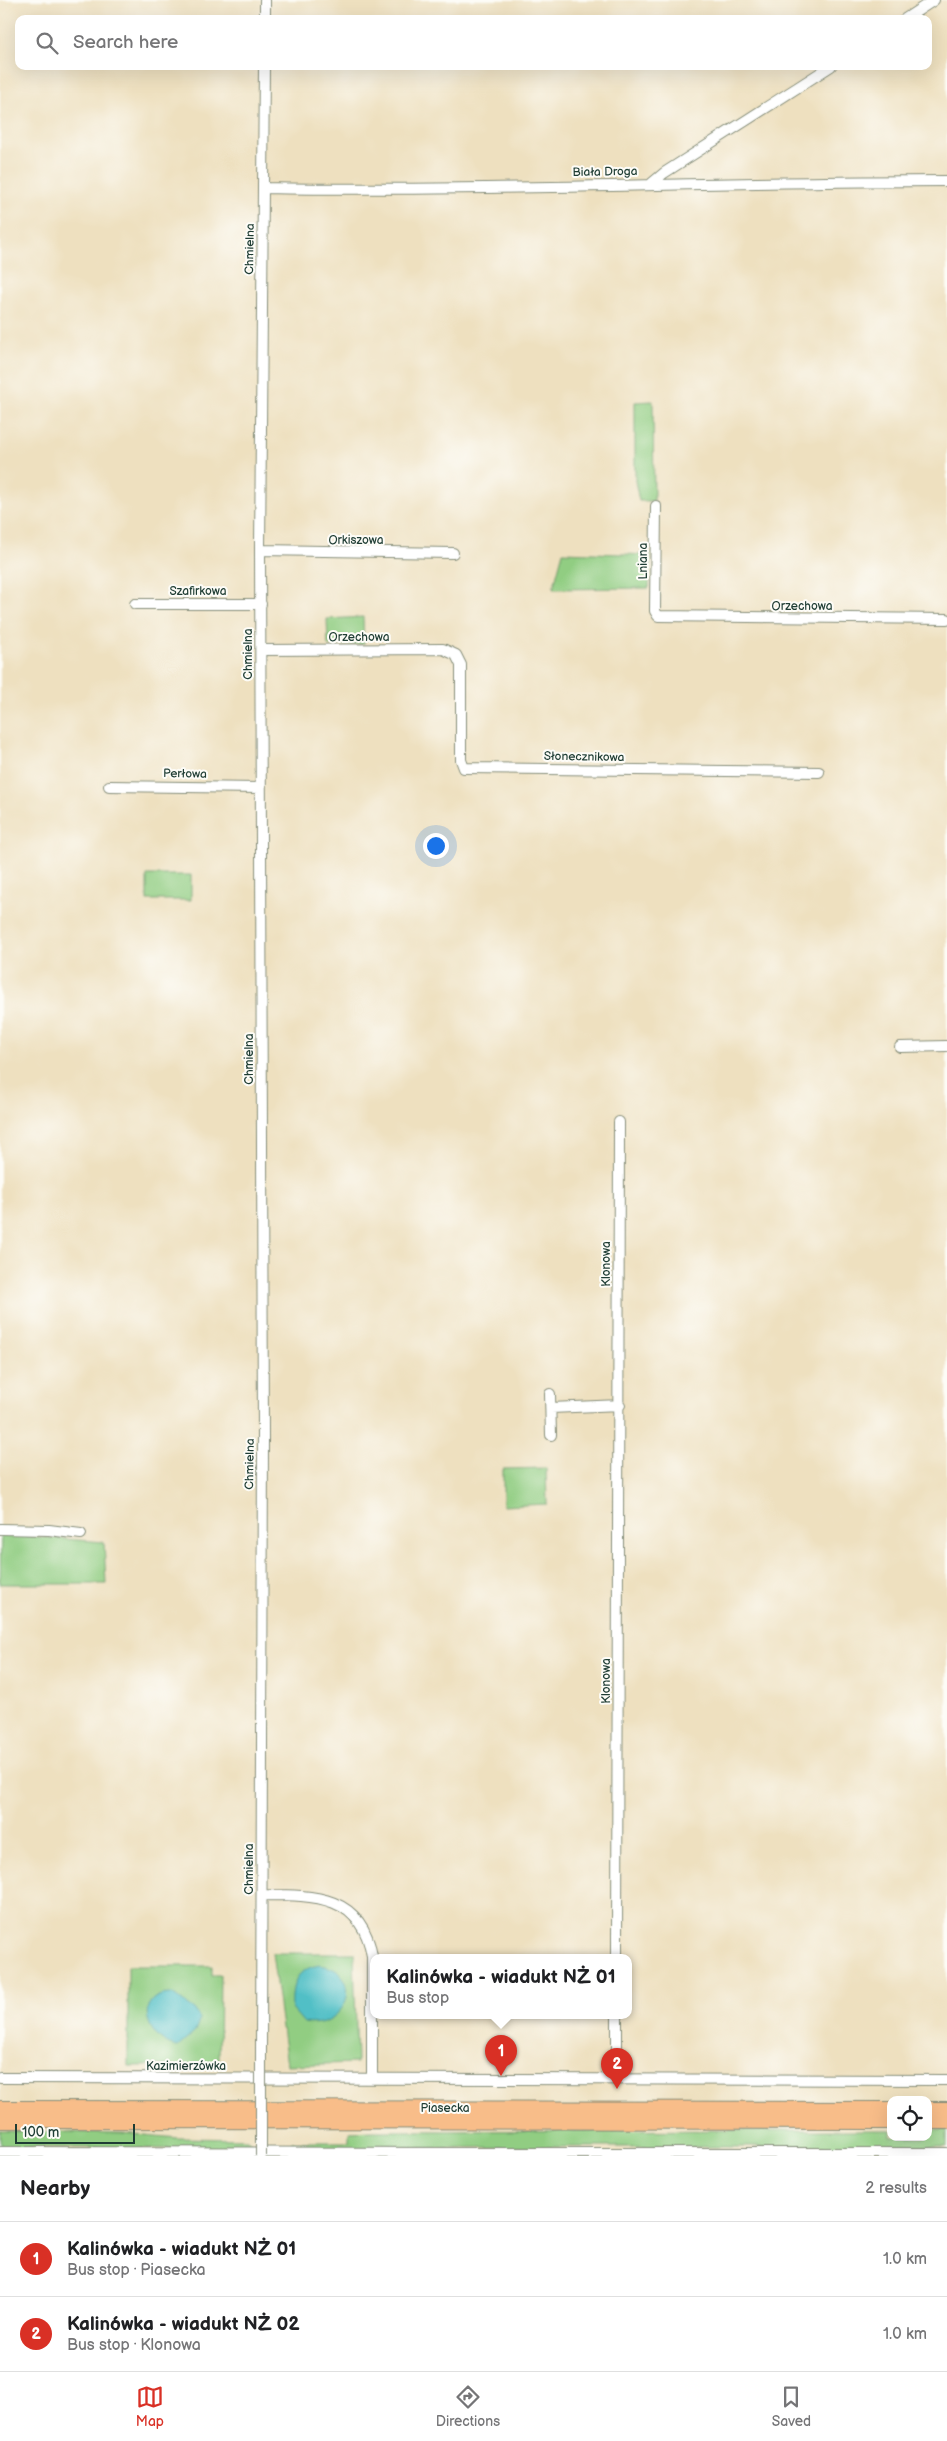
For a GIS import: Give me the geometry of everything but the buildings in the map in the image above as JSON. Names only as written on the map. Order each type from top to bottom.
[{"type":"highway","name":"Piasecka","points":[[0,2108],[887,2109]]},
{"type":"highway","points":[[932,2109],[947,2109]]},
{"type":"highway","name":"Piasecka","points":[[0,2121],[887,2122]]},
{"type":"highway","points":[[932,2122],[947,2122]]},
{"type":"street","points":[[265,0],[265,15]]},
{"type":"street","points":[[911,15],[934,0]]},
{"type":"street","name":"Chmielna","points":[[261,2156],[263,1353],[260,550],[264,70]]},
{"type":"street","points":[[652,183],[664,173],[825,70]]},
{"type":"street","name":"Biała Droga","points":[[263,188],[342,189],[652,183],[947,182]]},
{"type":"street","name":"Lniana","points":[[656,506],[655,611],[658,616]]},
{"type":"street","name":"Orkiszowa","points":[[260,550],[453,553]]},
{"type":"street","name":"Szafirkowa","points":[[135,604],[261,604]]},
{"type":"street","name":"Orzechowa","points":[[658,616],[947,619]]},
{"type":"street","name":"Orzechowa","points":[[261,650],[443,649],[456,655]]},
{"type":"street","name":"Słonecznikowa","points":[[456,655],[461,665],[461,760],[464,768],[818,772]]},
{"type":"street","name":"Perłowa","points":[[109,786],[260,788]]},
{"type":"street","points":[[900,1046],[947,1046]]},
{"type":"street","name":"Klonowa","points":[[617,1954],[620,1122]]},
{"type":"street","points":[[550,1394],[550,1436]]},
{"type":"street","points":[[550,1408],[620,1405]]},
{"type":"street","points":[[0,1529],[49,1530],[81,1534]]},
{"type":"street","points":[[262,1895],[321,1898],[346,1908],[361,1922],[369,1940],[372,1954]]},
{"type":"street","points":[[372,2019],[372,2077]]},
{"type":"street","points":[[617,2019],[617,2080]]},
{"type":"street","name":"Kazimierzówka","points":[[0,2078],[372,2077],[617,2080],[947,2080]]},
{"type":"street","points":[[0,2152],[257,2154],[947,2153]]},
{"type":"green space","points":[[653,401],[654,501],[639,501],[635,481],[635,402]]},
{"type":"green space","points":[[563,552],[651,555],[649,588],[553,589]]},
{"type":"green space","points":[[363,617],[364,644],[328,646],[327,619]]},
{"type":"green space","points":[[147,875],[191,875],[191,900],[147,900]]},
{"type":"green space","points":[[546,1468],[547,1504],[503,1506],[503,1469]]},
{"type":"green space","points":[[1,1534],[104,1542],[106,1584],[0,1584]]},
{"type":"green space","points":[[272,1953],[354,1953],[357,2063],[287,2065]]},
{"type":"green space","points":[[128,1966],[212,1966],[212,1975],[220,1975],[219,2065],[128,2066]]},
{"type":"green space","points":[[887,2130],[887,2141],[932,2141],[932,2130],[947,2130],[947,2147],[515,2147],[292,2150],[292,2142],[349,2142],[349,2132]]},
{"type":"green space","points":[[0,2131],[123,2133],[178,2138],[247,2139],[255,2145],[287,2145],[287,2150],[0,2147]]},
{"type":"water","points":[[320,1965],[335,1970],[344,1978],[347,1989],[346,2000],[341,2010],[331,2018],[319,2023],[304,2023],[292,2009],[292,1993],[299,1975],[311,1967]]},
{"type":"water","points":[[172,1994],[195,2010],[200,2019],[195,2032],[178,2047],[167,2044],[158,2037],[148,2019],[151,2001],[159,1996]]},
{"type":"place","name":"Kalinówka - wiadukt NŻ 01","points":[[501,2076]]},
{"type":"place","name":"Kalinówka - wiadukt NŻ 02","points":[[617,2089]]}]
